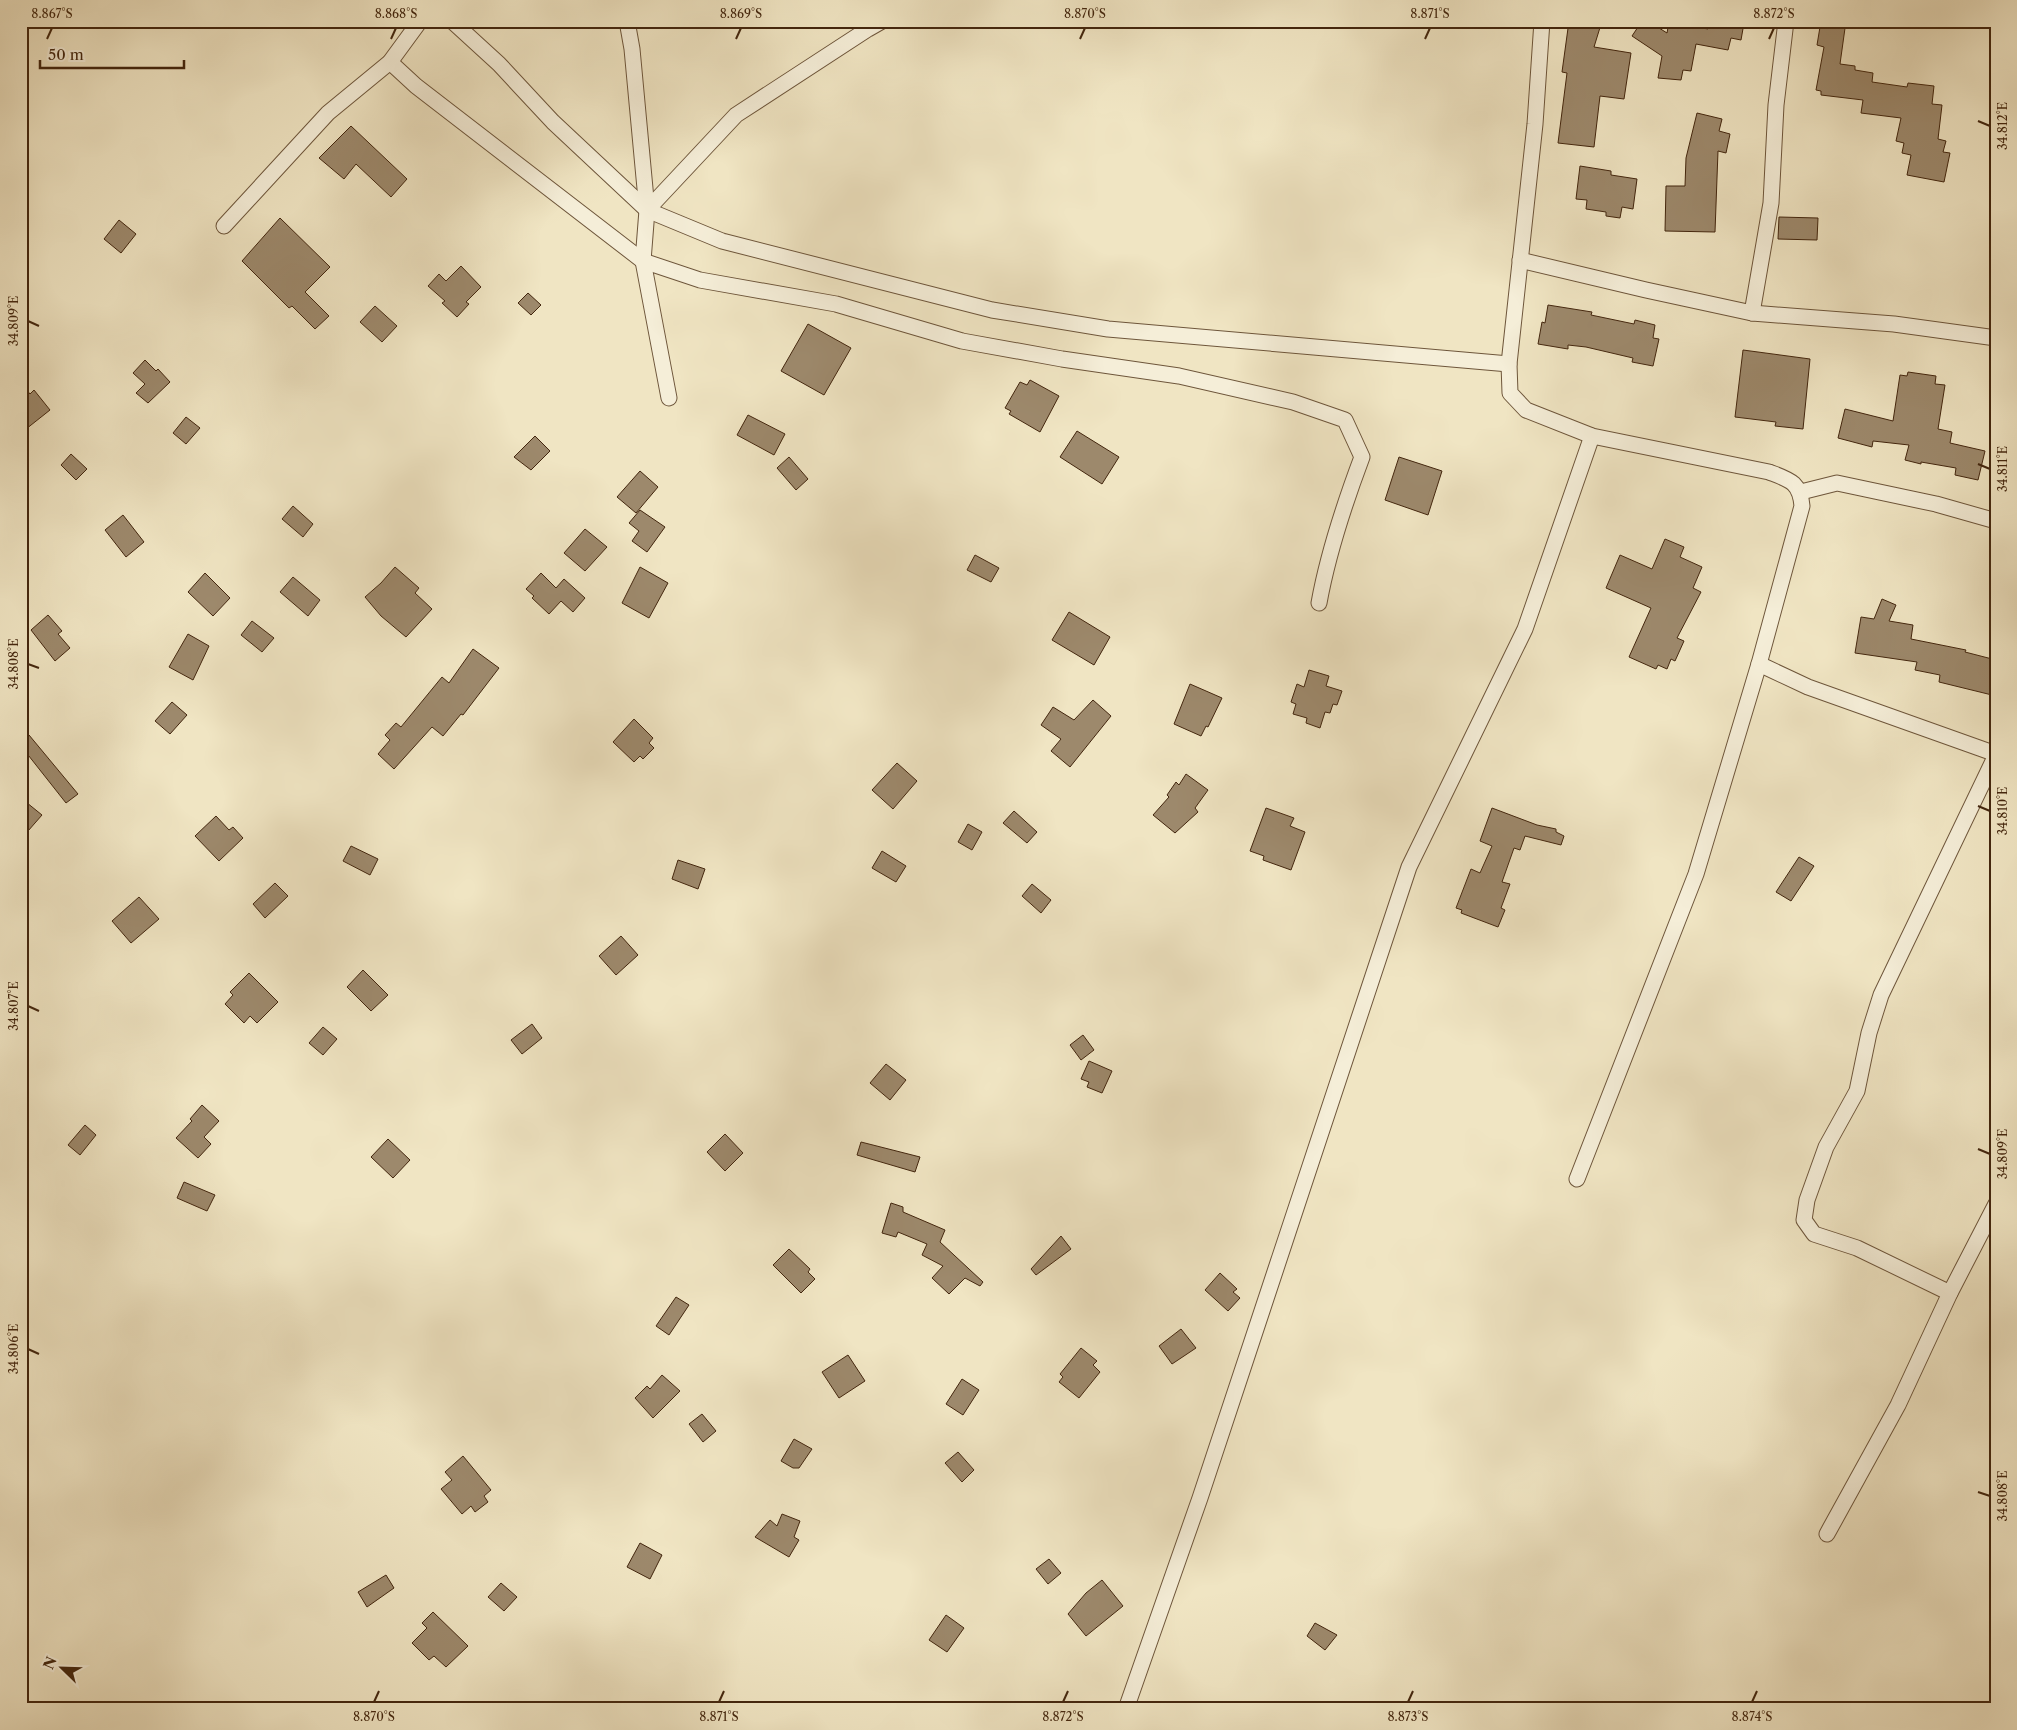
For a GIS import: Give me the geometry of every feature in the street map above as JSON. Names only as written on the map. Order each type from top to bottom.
[{"type":"street","points":[[224,226],[328,113],[390,62],[420,21]]},
{"type":"street","points":[[452,21],[499,64],[552,122],[646,210],[722,241],[992,310],[1108,328],[1509,364]]},
{"type":"street","points":[[626,21],[632,49],[646,210],[643,261],[669,398]]},
{"type":"street","points":[[646,210],[736,115],[882,21]]},
{"type":"street","points":[[1542,21],[1535,124],[1509,364],[1510,393],[1526,410],[1592,436],[1769,472],[1790,480],[1801,492],[1802,506],[1759,664],[1696,874],[1577,1179]]},
{"type":"street","points":[[1752,313],[1771,203],[1776,105],[1786,21]]},
{"type":"street","points":[[390,62],[416,86],[643,261],[700,280],[836,304],[962,341],[1062,359],[1178,376],[1293,402],[1345,420],[1362,457],[1343,507],[1324,570],[1319,603]]},
{"type":"street","points":[[1520,260],[1752,313],[1894,324],[1996,338]]},
{"type":"street","points":[[1126,1709],[1200,1498],[1409,867],[1525,629],[1592,436]]},
{"type":"street","points":[[1801,492],[1837,483],[1936,504],[1996,521]]},
{"type":"street","points":[[1759,664],[1817,690],[1996,754],[1881,995],[1869,1033],[1856,1091],[1826,1147],[1807,1200],[1804,1220],[1814,1234],[1857,1248],[1950,1293]]},
{"type":"street","points":[[1827,1534],[1898,1405],[1950,1293],[1996,1204]]},
{"type":"building","points":[[1569,21],[1602,21],[1594,47],[1631,53],[1624,99],[1600,96],[1594,147],[1558,143],[1567,73],[1562,72]]},
{"type":"building","points":[[1642,21],[1648,21],[1667,33],[1669,22],[1708,29],[1709,21],[1744,23],[1741,40],[1731,38],[1728,50],[1696,44],[1691,71],[1683,70],[1681,80],[1658,78],[1662,56],[1632,36]]},
{"type":"building","points":[[1821,21],[1846,21],[1840,64],[1855,66],[1855,70],[1873,73],[1872,82],[1907,87],[1908,83],[1934,86],[1932,104],[1942,105],[1938,139],[1946,141],[1943,152],[1950,153],[1944,182],[1907,175],[1911,155],[1902,153],[1904,143],[1896,141],[1901,118],[1861,113],[1863,100],[1821,95],[1821,91],[1816,90],[1824,47],[1817,45]]},
{"type":"building","points":[[1697,113],[1722,119],[1719,131],[1730,134],[1726,153],[1718,151],[1715,232],[1665,231],[1666,186],[1685,186],[1686,158]]},
{"type":"building","points":[[351,126],[407,179],[391,197],[356,164],[344,179],[319,158]]},
{"type":"building","points":[[1580,166],[1611,171],[1611,175],[1637,179],[1633,209],[1622,207],[1620,218],[1606,216],[1606,212],[1586,209],[1587,200],[1576,199]]},
{"type":"building","points":[[1779,217],[1818,218],[1817,240],[1778,239]]},
{"type":"building","points":[[280,218],[330,267],[305,292],[329,316],[315,329],[292,306],[289,308],[242,261]]},
{"type":"building","points":[[119,220],[136,234],[121,253],[104,239]]},
{"type":"building","points":[[461,266],[481,287],[466,302],[469,304],[457,317],[442,303],[445,301],[428,286],[439,274],[446,281]]},
{"type":"building","points":[[528,293],[541,305],[531,315],[518,303]]},
{"type":"building","points":[[1548,305],[1592,312],[1591,315],[1634,324],[1635,320],[1655,325],[1653,338],[1659,339],[1653,366],[1632,362],[1633,358],[1586,347],[1568,345],[1568,349],[1538,344],[1542,322],[1545,323]]},
{"type":"building","points":[[375,306],[397,326],[382,342],[360,322]]},
{"type":"building","points":[[808,324],[851,348],[824,395],[781,371]]},
{"type":"building","points":[[1743,350],[1810,359],[1803,429],[1775,426],[1776,422],[1735,417]]},
{"type":"building","points":[[145,360],[156,371],[158,369],[170,382],[148,403],[136,393],[145,384],[133,373]]},
{"type":"building","points":[[1908,372],[1936,376],[1935,384],[1945,385],[1938,429],[1952,432],[1950,443],[1985,451],[1978,480],[1955,475],[1956,468],[1905,460],[1909,445],[1873,441],[1872,447],[1838,438],[1845,409],[1893,421],[1900,375],[1907,376]]},
{"type":"building","points":[[1030,380],[1059,396],[1040,432],[1009,414],[1011,411],[1005,408],[1020,382],[1027,385]]},
{"type":"building","points":[[21,383],[30,394],[34,390],[50,410],[21,433]]},
{"type":"building","points":[[748,415],[785,434],[774,455],[737,435]]},
{"type":"building","points":[[186,417],[200,428],[186,444],[173,433]]},
{"type":"building","points":[[1077,431],[1119,457],[1102,484],[1060,457]]},
{"type":"building","points":[[535,436],[550,451],[531,470],[514,457]]},
{"type":"building","points":[[71,454],[87,469],[76,480],[61,465]]},
{"type":"building","points":[[789,457],[808,479],[796,490],[777,468]]},
{"type":"building","points":[[1399,457],[1442,471],[1428,515],[1385,500]]},
{"type":"building","points":[[640,471],[658,487],[636,513],[617,497]]},
{"type":"building","points":[[293,506],[313,524],[303,537],[282,519]]},
{"type":"building","points":[[640,510],[665,527],[647,552],[632,541],[639,531],[629,523]]},
{"type":"building","points":[[123,515],[144,542],[126,557],[105,530]]},
{"type":"building","points":[[585,529],[607,547],[585,571],[564,553]]},
{"type":"building","points":[[1665,539],[1684,547],[1680,557],[1702,567],[1693,588],[1701,592],[1677,638],[1684,641],[1675,661],[1671,659],[1667,669],[1658,665],[1656,669],[1629,657],[1651,608],[1606,588],[1620,555],[1652,569]]},
{"type":"building","points":[[975,555],[999,568],[991,582],[967,570]]},
{"type":"building","points":[[395,567],[419,588],[415,593],[432,609],[406,637],[381,616],[365,597]]},
{"type":"building","points":[[640,567],[668,583],[649,618],[622,603]]},
{"type":"building","points":[[205,573],[230,598],[213,616],[188,592]]},
{"type":"building","points":[[541,573],[556,588],[564,579],[585,598],[573,612],[561,601],[549,614],[532,598],[534,596],[526,589]]},
{"type":"building","points":[[293,577],[320,600],[308,616],[280,592]]},
{"type":"building","points":[[1882,599],[1896,605],[1889,621],[1913,625],[1911,639],[1966,650],[1965,652],[1996,660],[1996,679],[1992,695],[1939,682],[1940,675],[1915,670],[1917,662],[1855,653],[1861,617],[1874,619]]},
{"type":"building","points":[[1069,612],[1110,637],[1094,665],[1052,640]]},
{"type":"building","points":[[48,615],[62,631],[58,634],[70,648],[55,661],[31,630]]},
{"type":"building","points":[[252,621],[274,638],[262,652],[241,635]]},
{"type":"building","points":[[188,634],[209,646],[193,680],[169,667]]},
{"type":"building","points":[[473,649],[499,668],[463,715],[461,714],[443,736],[432,727],[394,769],[378,754],[390,740],[385,735],[396,723],[401,727],[442,677],[449,683]]},
{"type":"building","points":[[1309,670],[1329,676],[1326,686],[1342,691],[1337,705],[1333,704],[1330,713],[1325,712],[1320,728],[1306,723],[1307,718],[1293,714],[1296,704],[1291,702],[1297,684],[1304,687]]},
{"type":"building","points":[[1190,684],[1222,698],[1208,727],[1206,726],[1201,736],[1174,724]]},
{"type":"building","points":[[1093,700],[1111,716],[1070,767],[1051,751],[1061,739],[1041,725],[1053,707],[1074,720]]},
{"type":"building","points":[[172,702],[187,715],[170,734],[155,721]]},
{"type":"building","points":[[634,719],[653,738],[649,743],[654,748],[643,759],[640,756],[634,762],[613,742]]},
{"type":"building","points":[[29,735],[78,794],[66,803],[21,746],[21,741]]},
{"type":"building","points":[[897,763],[917,781],[893,809],[872,790]]},
{"type":"building","points":[[1186,774],[1208,790],[1195,808],[1198,812],[1175,833],[1153,815],[1169,797],[1167,795],[1176,782],[1179,785]]},
{"type":"building","points":[[21,798],[42,815],[21,839]]},
{"type":"building","points":[[1266,808],[1294,818],[1290,826],[1305,832],[1291,870],[1263,860],[1264,856],[1250,851]]},
{"type":"building","points":[[1492,808],[1537,825],[1556,829],[1556,832],[1564,836],[1561,845],[1525,836],[1520,850],[1514,848],[1502,882],[1510,884],[1501,908],[1505,910],[1498,927],[1461,913],[1462,910],[1456,908],[1471,869],[1480,873],[1492,846],[1480,841]]},
{"type":"building","points":[[1014,811],[1037,832],[1027,843],[1003,823]]},
{"type":"building","points":[[216,816],[229,830],[233,827],[243,838],[219,861],[195,836]]},
{"type":"building","points":[[968,824],[982,832],[972,850],[958,842]]},
{"type":"building","points":[[351,846],[378,859],[370,875],[343,861]]},
{"type":"building","points":[[882,851],[906,866],[896,882],[872,868]]},
{"type":"building","points":[[1799,857],[1814,866],[1791,901],[1776,892]]},
{"type":"building","points":[[678,860],[705,869],[698,889],[672,879]]},
{"type":"building","points":[[275,883],[288,896],[265,918],[253,904]]},
{"type":"building","points":[[1032,884],[1051,900],[1041,913],[1022,896]]},
{"type":"building","points":[[139,897],[159,919],[131,943],[112,921]]},
{"type":"building","points":[[621,936],[638,955],[616,975],[599,956]]},
{"type":"building","points":[[363,970],[388,995],[371,1011],[347,987]]},
{"type":"building","points":[[249,973],[278,1002],[257,1023],[250,1016],[244,1023],[225,1004],[233,995],[230,992]]},
{"type":"building","points":[[532,1024],[542,1038],[522,1054],[511,1040]]},
{"type":"building","points":[[323,1027],[337,1039],[323,1055],[309,1043]]},
{"type":"building","points":[[1083,1035],[1094,1050],[1081,1060],[1070,1045]]},
{"type":"building","points":[[1089,1061],[1112,1071],[1102,1093],[1087,1087],[1089,1082],[1081,1079]]},
{"type":"building","points":[[886,1064],[906,1080],[890,1100],[870,1083]]},
{"type":"building","points":[[202,1105],[219,1121],[204,1137],[211,1144],[198,1158],[176,1138],[192,1121],[190,1119]]},
{"type":"building","points":[[85,1125],[96,1135],[80,1155],[68,1145]]},
{"type":"building","points":[[725,1134],[743,1153],[725,1171],[707,1152]]},
{"type":"building","points":[[388,1139],[410,1160],[393,1178],[371,1157]]},
{"type":"building","points":[[861,1142],[920,1157],[915,1172],[857,1155]]},
{"type":"building","points":[[184,1182],[215,1195],[207,1211],[177,1198]]},
{"type":"building","points":[[891,1203],[903,1207],[903,1212],[945,1230],[940,1242],[983,1282],[980,1286],[965,1278],[949,1294],[932,1278],[943,1266],[922,1255],[927,1244],[898,1232],[896,1237],[882,1233]]},
{"type":"building","points":[[1061,1236],[1071,1249],[1036,1275],[1031,1269]]},
{"type":"building","points":[[789,1249],[810,1269],[808,1272],[815,1279],[801,1293],[773,1265]]},
{"type":"building","points":[[1220,1273],[1237,1289],[1233,1292],[1240,1298],[1228,1311],[1205,1290]]},
{"type":"building","points":[[676,1297],[689,1305],[669,1335],[656,1326]]},
{"type":"building","points":[[1181,1329],[1196,1348],[1172,1364],[1159,1346]]},
{"type":"building","points":[[1081,1348],[1097,1361],[1093,1365],[1100,1372],[1079,1398],[1059,1382],[1063,1377],[1060,1374]]},
{"type":"building","points":[[848,1355],[865,1381],[839,1398],[822,1372]]},
{"type":"building","points":[[662,1375],[680,1391],[653,1418],[635,1398],[647,1386],[650,1389]]},
{"type":"building","points":[[962,1379],[979,1390],[963,1415],[946,1404]]},
{"type":"building","points":[[702,1414],[716,1431],[703,1442],[689,1424]]},
{"type":"building","points":[[794,1439],[812,1449],[799,1468],[793,1468],[781,1461]]},
{"type":"building","points":[[958,1452],[974,1470],[962,1482],[945,1463]]},
{"type":"building","points":[[463,1456],[491,1490],[484,1496],[488,1502],[475,1512],[471,1506],[462,1514],[441,1489],[452,1480],[445,1472]]},
{"type":"building","points":[[782,1514],[800,1521],[794,1537],[799,1540],[789,1557],[755,1537],[770,1520],[777,1526]]},
{"type":"building","points":[[640,1543],[662,1555],[650,1579],[627,1567]]},
{"type":"building","points":[[1049,1559],[1061,1573],[1048,1584],[1036,1569]]},
{"type":"building","points":[[386,1575],[394,1588],[367,1607],[358,1592]]},
{"type":"building","points":[[1102,1580],[1123,1606],[1086,1636],[1068,1614],[1086,1593]]},
{"type":"building","points":[[501,1583],[517,1597],[504,1611],[488,1597]]},
{"type":"building","points":[[433,1612],[468,1646],[446,1667],[434,1656],[429,1660],[412,1643],[427,1628],[422,1623]]},
{"type":"building","points":[[946,1615],[964,1628],[947,1652],[929,1640]]},
{"type":"building","points":[[1315,1623],[1337,1635],[1325,1650],[1307,1636]]}]
